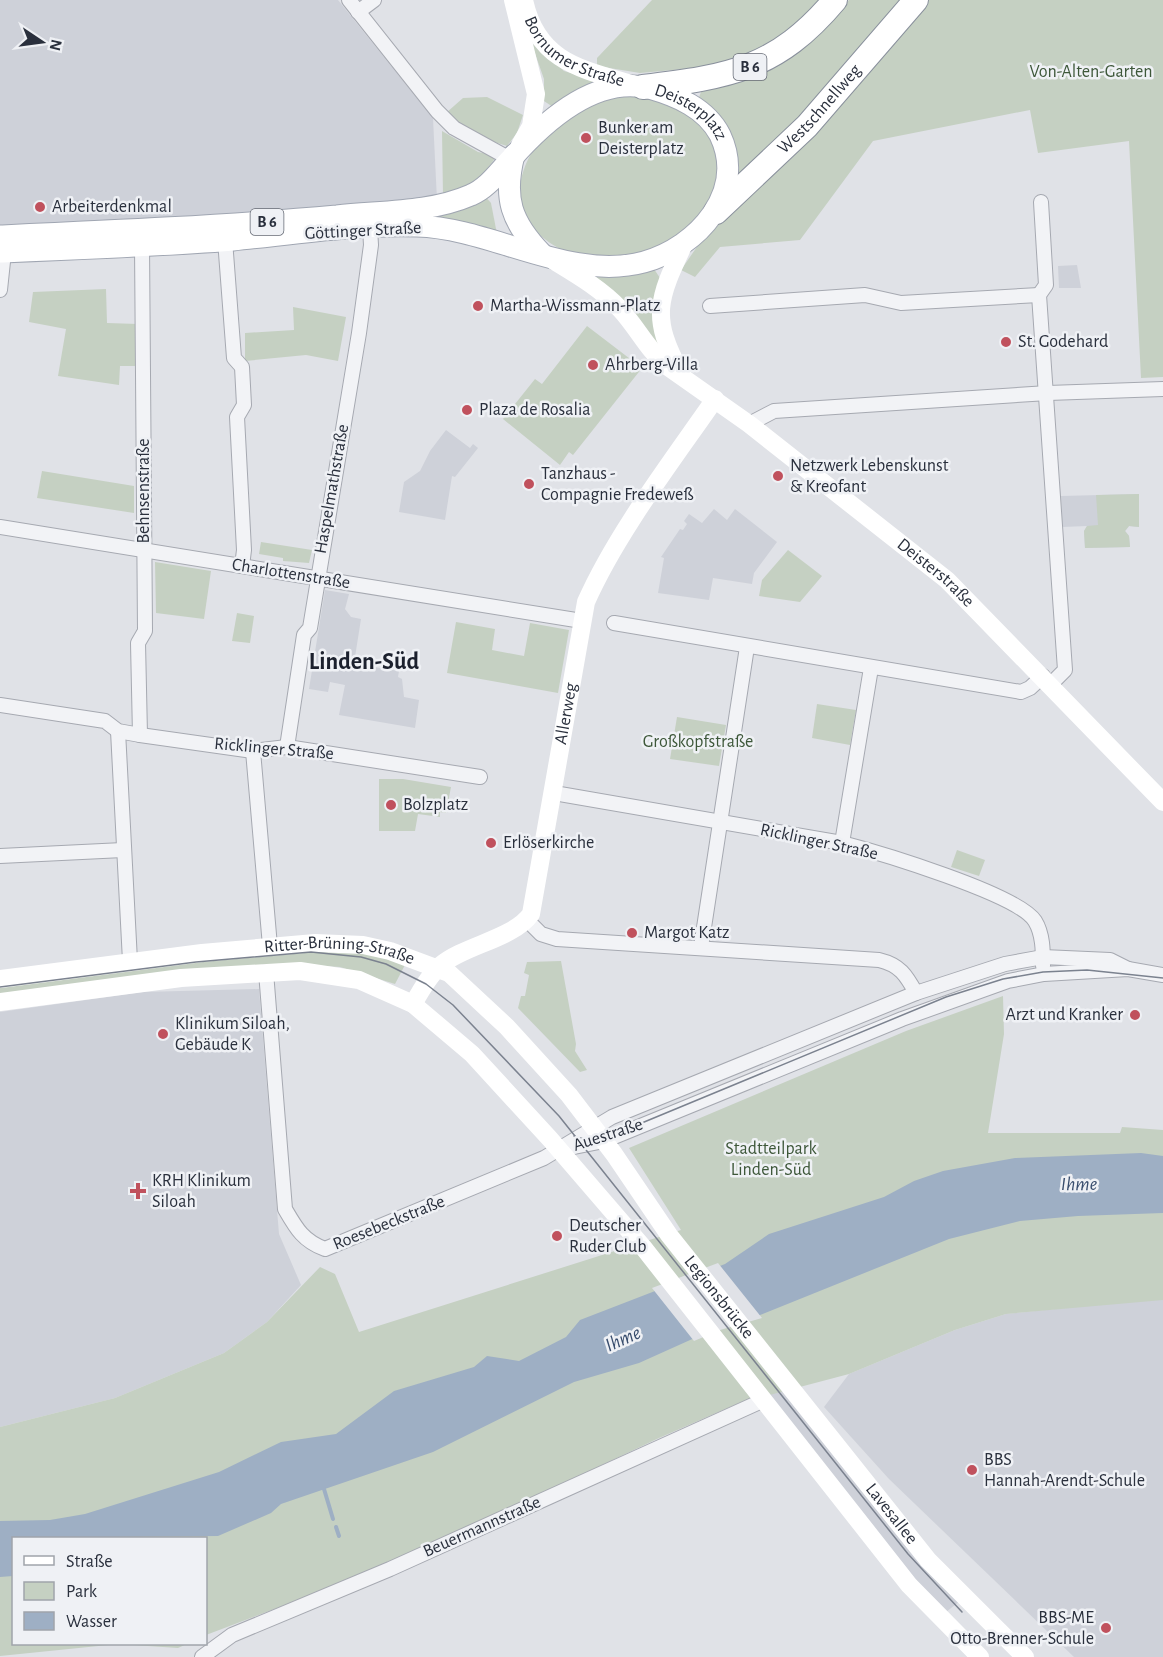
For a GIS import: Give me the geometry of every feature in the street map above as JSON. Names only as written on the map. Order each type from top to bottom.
[{"type":"highway","name":"B 6","points":[[643,87],[716,78],[752,66],[798,37],[835,0]]},
{"type":"highway","name":"Westschnellweg","points":[[716,212],[807,126],[916,0]]},
{"type":"main road","name":"Bornumer Straße","points":[[512,157],[531,126],[536,94],[513,0]]},
{"type":"main road","name":"Bornumer Straße","points":[[524,0],[533,28],[549,50],[558,57],[586,71],[643,87]]},
{"type":"main road","name":"Deisterplatz","points":[[512,157],[556,116],[580,100],[605,91],[643,87],[690,105],[712,121],[724,146],[728,165],[724,192],[716,212],[684,244],[645,262],[612,267],[582,264],[543,254]]},
{"type":"main road","name":"Göttinger Straße","points":[[1,247],[450,204],[476,193],[512,157]]},
{"type":"main road","points":[[512,157],[509,176],[510,204],[521,230],[543,254]]},
{"type":"main road","name":"Göttinger Straße","points":[[1,247],[142,245],[401,226],[443,228],[543,254]]},
{"type":"main road","name":"Deisterstraße","points":[[682,375],[665,343],[660,312],[666,283],[684,244]]},
{"type":"main road","name":"Deisterstraße","points":[[543,254],[604,295],[620,309],[657,358],[749,424],[947,580],[1047,680],[1163,802]]},
{"type":"main road","name":"Allerweg","points":[[527,920],[534,906],[586,602],[596,581],[715,399]]},
{"type":"main road","points":[[413,1004],[438,967],[527,920]]},
{"type":"main road","name":"Ritter-Brüning-Straße","points":[[0,979],[270,946],[315,943],[363,945],[438,967],[463,984],[507,1027],[569,1095],[600,1134]]},
{"type":"main road","name":"Ritter-Brüning-Straße","points":[[0,1002],[181,978],[300,970],[341,975],[380,988],[413,1004],[472,1054],[560,1151]]},
{"type":"main road","name":"Legionsbrücke","points":[[600,1134],[669,1235],[770,1360]]},
{"type":"main road","name":"Legionsbrücke","points":[[560,1151],[643,1247],[742,1372]]},
{"type":"main road","name":"Lavesallee","points":[[770,1360],[928,1560],[1025,1657]]},
{"type":"main road","name":"Lavesallee","points":[[742,1372],[909,1585],[980,1657]]},
{"type":"street","points":[[349,0],[437,111],[454,128],[512,157]]},
{"type":"street","points":[[358,12],[374,0]]},
{"type":"street","points":[[614,623],[1021,692],[1065,670],[1040,295],[1046,285],[1041,202]]},
{"type":"street","name":"Haspelmathstraße","points":[[287,747],[304,635],[310,628],[359,333],[370,228]]},
{"type":"street","points":[[225,240],[234,358],[242,367],[244,396],[244,405],[237,417],[244,550],[242,566]]},
{"type":"street","name":"Behnsenstraße","points":[[140,735],[138,644],[145,631],[142,245]]},
{"type":"street","points":[[0,290],[1,247]]},
{"type":"street","points":[[710,306],[865,295],[901,303],[1040,295]]},
{"type":"street","points":[[749,424],[766,413],[1048,393],[1163,389]]},
{"type":"street","name":"Charlottenstraße","points":[[0,526],[582,621]]},
{"type":"street","points":[[701,947],[718,821],[747,647]]},
{"type":"street","points":[[842,843],[871,668]]},
{"type":"street","name":"Ricklinger Straße","points":[[0,705],[105,721],[118,731],[140,735],[253,751],[287,747],[480,777]]},
{"type":"street","points":[[118,731],[130,962]]},
{"type":"street","points":[[253,751],[270,946]]},
{"type":"street","name":"Ricklinger Straße","points":[[554,793],[842,843],[998,896],[1030,915],[1038,927],[1044,974]]},
{"type":"street","points":[[0,856],[123,850]]},
{"type":"street","points":[[527,920],[541,934],[557,939],[879,960],[894,964],[905,972],[916,993]]},
{"type":"street","points":[[1043,957],[1110,960],[1128,969]]},
{"type":"street","name":"Auestraße","points":[[600,1134],[612,1117],[916,993],[1005,964],[1043,957]]},
{"type":"street","points":[[1044,974],[1128,969],[1163,975]]},
{"type":"street","name":"Roesebeckstraße","points":[[266,972],[285,1209],[298,1233],[311,1244],[324,1249],[560,1151]]},
{"type":"street","name":"Auestraße","points":[[560,1151],[926,1010],[1008,981],[1044,974]]},
{"type":"street","name":"Beuermannstraße","points":[[202,1657],[232,1635],[400,1564],[764,1400]]},
{"type":"shaded area","points":[[0,0],[338,0],[433,118],[437,200],[0,232]]},
{"type":"shaded area","points":[[1077,265],[1081,288],[1059,288],[1058,266]]},
{"type":"shaded area","points":[[446,430],[470,448],[473,444],[478,448],[455,477],[452,476],[445,520],[399,512],[404,482],[420,471],[430,451]]},
{"type":"shaded area","points":[[1139,494],[1139,527],[1129,526],[1125,531],[1129,536],[1130,547],[1085,548],[1084,531],[1087,526],[1062,527],[1061,496]]},
{"type":"shaded area","points":[[714,509],[727,520],[735,509],[777,542],[754,573],[752,584],[713,578],[709,600],[658,593],[664,558],[661,557],[680,529],[683,530],[687,524],[684,521],[689,514],[702,523]]},
{"type":"shaded area","points":[[325,590],[349,594],[345,609],[351,617],[361,619],[355,657],[361,665],[399,671],[398,677],[402,679],[404,697],[419,700],[415,728],[339,715],[345,685],[330,682],[328,692],[309,689]]},
{"type":"shaded area","name":"KRH Klinikum Siloah","points":[[259,989],[279,1234],[301,1285],[267,1322],[224,1353],[115,1398],[0,1427],[0,1012],[143,992]]},
{"type":"shaded area","points":[[1152,1299],[1163,1300],[1163,1657],[1074,1657],[889,1479],[824,1407],[849,1374],[955,1330],[1006,1314]]},
{"type":"shaded area","points":[[732,1326],[879,1513],[933,1576],[960,1601],[946,1612],[919,1584],[748,1370]]},
{"type":"green space","points":[[652,0],[822,0],[771,44],[717,66],[640,73],[597,66],[597,58]]},
{"type":"green space","points":[[849,0],[908,0],[732,188],[698,100],[701,92],[748,78],[784,61],[815,36]]},
{"type":"green space","name":"Von-Alten-Garten","points":[[920,0],[1163,0],[1163,377],[1141,378],[1129,141],[1038,153],[1030,110],[873,141],[800,240],[720,247],[695,277],[681,270],[701,241],[734,206],[793,157]]},
{"type":"green space","points":[[535,44],[564,71],[599,81],[553,107],[544,101],[544,79],[532,45]]},
{"type":"green space","points":[[627,96],[655,100],[684,109],[702,121],[718,159],[715,190],[699,219],[674,241],[660,249],[603,259],[577,256],[546,240],[533,228],[524,214],[520,199],[520,184],[524,169],[541,140],[559,121],[588,107]]},
{"type":"green space","points":[[487,97],[523,115],[517,133],[507,146],[474,133],[446,113],[463,98]]},
{"type":"green space","points":[[442,131],[478,152],[497,156],[475,184],[443,196]]},
{"type":"green space","points":[[483,194],[491,203],[497,234],[426,220],[427,213]]},
{"type":"green space","points":[[652,266],[660,278],[662,350],[589,275]]},
{"type":"green space","points":[[106,289],[107,323],[138,324],[139,366],[120,366],[119,385],[58,376],[66,329],[29,322],[33,292]]},
{"type":"green space","points":[[293,307],[346,317],[338,361],[306,355],[245,361],[245,333],[294,330]]},
{"type":"green space","points":[[587,326],[642,368],[573,455],[569,452],[560,465],[503,419],[535,379],[542,384]]},
{"type":"green space","points":[[42,471],[134,486],[134,513],[37,498]]},
{"type":"green space","points":[[1139,494],[1139,527],[1129,526],[1125,531],[1129,536],[1130,547],[1085,548],[1084,531],[1087,526],[1098,525],[1096,495]]},
{"type":"green space","points":[[261,542],[312,550],[309,563],[283,561],[283,558],[259,554]]},
{"type":"green space","points":[[788,550],[822,576],[800,602],[759,596],[762,580]]},
{"type":"green space","points":[[155,562],[211,571],[204,619],[156,613]]},
{"type":"green space","points":[[237,613],[254,616],[250,643],[232,641]]},
{"type":"green space","points":[[456,622],[495,629],[492,650],[524,656],[530,623],[569,630],[558,693],[447,673]]},
{"type":"green space","points":[[817,704],[856,710],[850,745],[812,738]]},
{"type":"green space","name":"Großkopfstraße","points":[[677,717],[726,725],[719,766],[670,759]]},
{"type":"green space","points":[[379,779],[403,779],[451,787],[446,813],[440,812],[440,817],[418,814],[415,831],[379,831]]},
{"type":"green space","points":[[957,850],[985,860],[979,876],[951,867]]},
{"type":"green space","points":[[349,950],[406,963],[395,984],[340,967],[291,964],[0,997],[0,984],[195,959]]},
{"type":"green space","points":[[561,961],[576,1044],[575,1051],[587,1070],[580,1072],[518,1008],[521,996],[525,996],[529,975],[524,973],[527,962]]},
{"type":"green space","name":"Stadtteilpark Linden-Süd","points":[[1003,996],[1004,1034],[988,1133],[1120,1133],[1122,1127],[1163,1130],[1163,1300],[1006,1314],[955,1330],[849,1374],[739,1403],[659,1438],[393,1564],[207,1635],[207,1537],[12,1537],[12,1645],[108,1645],[0,1656],[0,1427],[115,1398],[224,1353],[267,1322],[320,1267],[335,1274],[359,1332],[681,1230],[629,1148],[906,1031]]},
{"type":"green space","points":[[133,1645],[185,1645],[178,1648]]},
{"type":"water","name":"Ihme","points":[[1141,1153],[1163,1156],[1163,1213],[1020,1221],[949,1239],[760,1315],[719,1327],[639,1363],[574,1382],[433,1452],[281,1504],[271,1513],[218,1536],[12,1537],[12,1576],[0,1577],[0,1521],[50,1520],[85,1514],[219,1472],[281,1442],[336,1434],[394,1391],[474,1367],[487,1356],[519,1361],[566,1337],[580,1320],[725,1264],[769,1234],[884,1197],[914,1181],[943,1171],[1015,1158]]},
{"type":"pier","points":[[718,1263],[762,1318],[720,1330],[694,1341],[652,1288]]},
{"type":"waterway","points":[[324,1489],[333,1519]]},
{"type":"waterway","points":[[336,1527],[339,1536]]},
{"type":"tram line","points":[[0,987],[196,962],[311,952],[361,957],[386,964],[426,984],[453,1005],[559,1116],[908,1554],[962,1612]]},
{"type":"tram line","points":[[574,1136],[591,1139],[620,1132],[946,997],[1003,979],[1043,972],[1087,970],[1163,978]]},
{"type":"place","name":"Bunker am Deisterplatz","points":[[586,138]]},
{"type":"place","name":"Arbeiterdenkmal","points":[[40,207]]},
{"type":"place","name":"Martha-Wissmann-Platz","points":[[478,306]]},
{"type":"place","name":"St. Godehard","points":[[1006,342]]},
{"type":"place","name":"Ahrberg-Villa","points":[[593,365]]},
{"type":"place","name":"Plaza de Rosalia","points":[[467,410]]},
{"type":"place","name":"Netzwerk Lebenskunst & Kreofant","points":[[778,476]]},
{"type":"place","name":"Tanzhaus - Compagnie Fredeweß","points":[[529,484]]},
{"type":"place","name":"Bolzplatz","points":[[391,805]]},
{"type":"place","name":"Erlöserkirche","points":[[491,843]]},
{"type":"place","name":"Margot Katz","points":[[632,933]]},
{"type":"place","name":"Arzt und Kranker","points":[[1135,1015]]},
{"type":"place","name":"Klinikum Siloah, Gebäude K","points":[[163,1034]]},
{"type":"place","name":"KRH Klinikum Siloah","points":[[138,1191]]},
{"type":"place","name":"Deutscher Ruder Club","points":[[557,1236]]},
{"type":"place","name":"BBS Hannah-Arendt-Schule","points":[[972,1470]]},
{"type":"place","name":"BBS-ME Otto-Brenner-Schule","points":[[1106,1628]]},
{"type":"district","name":"Linden-Süd","points":[[364,662]]}]
